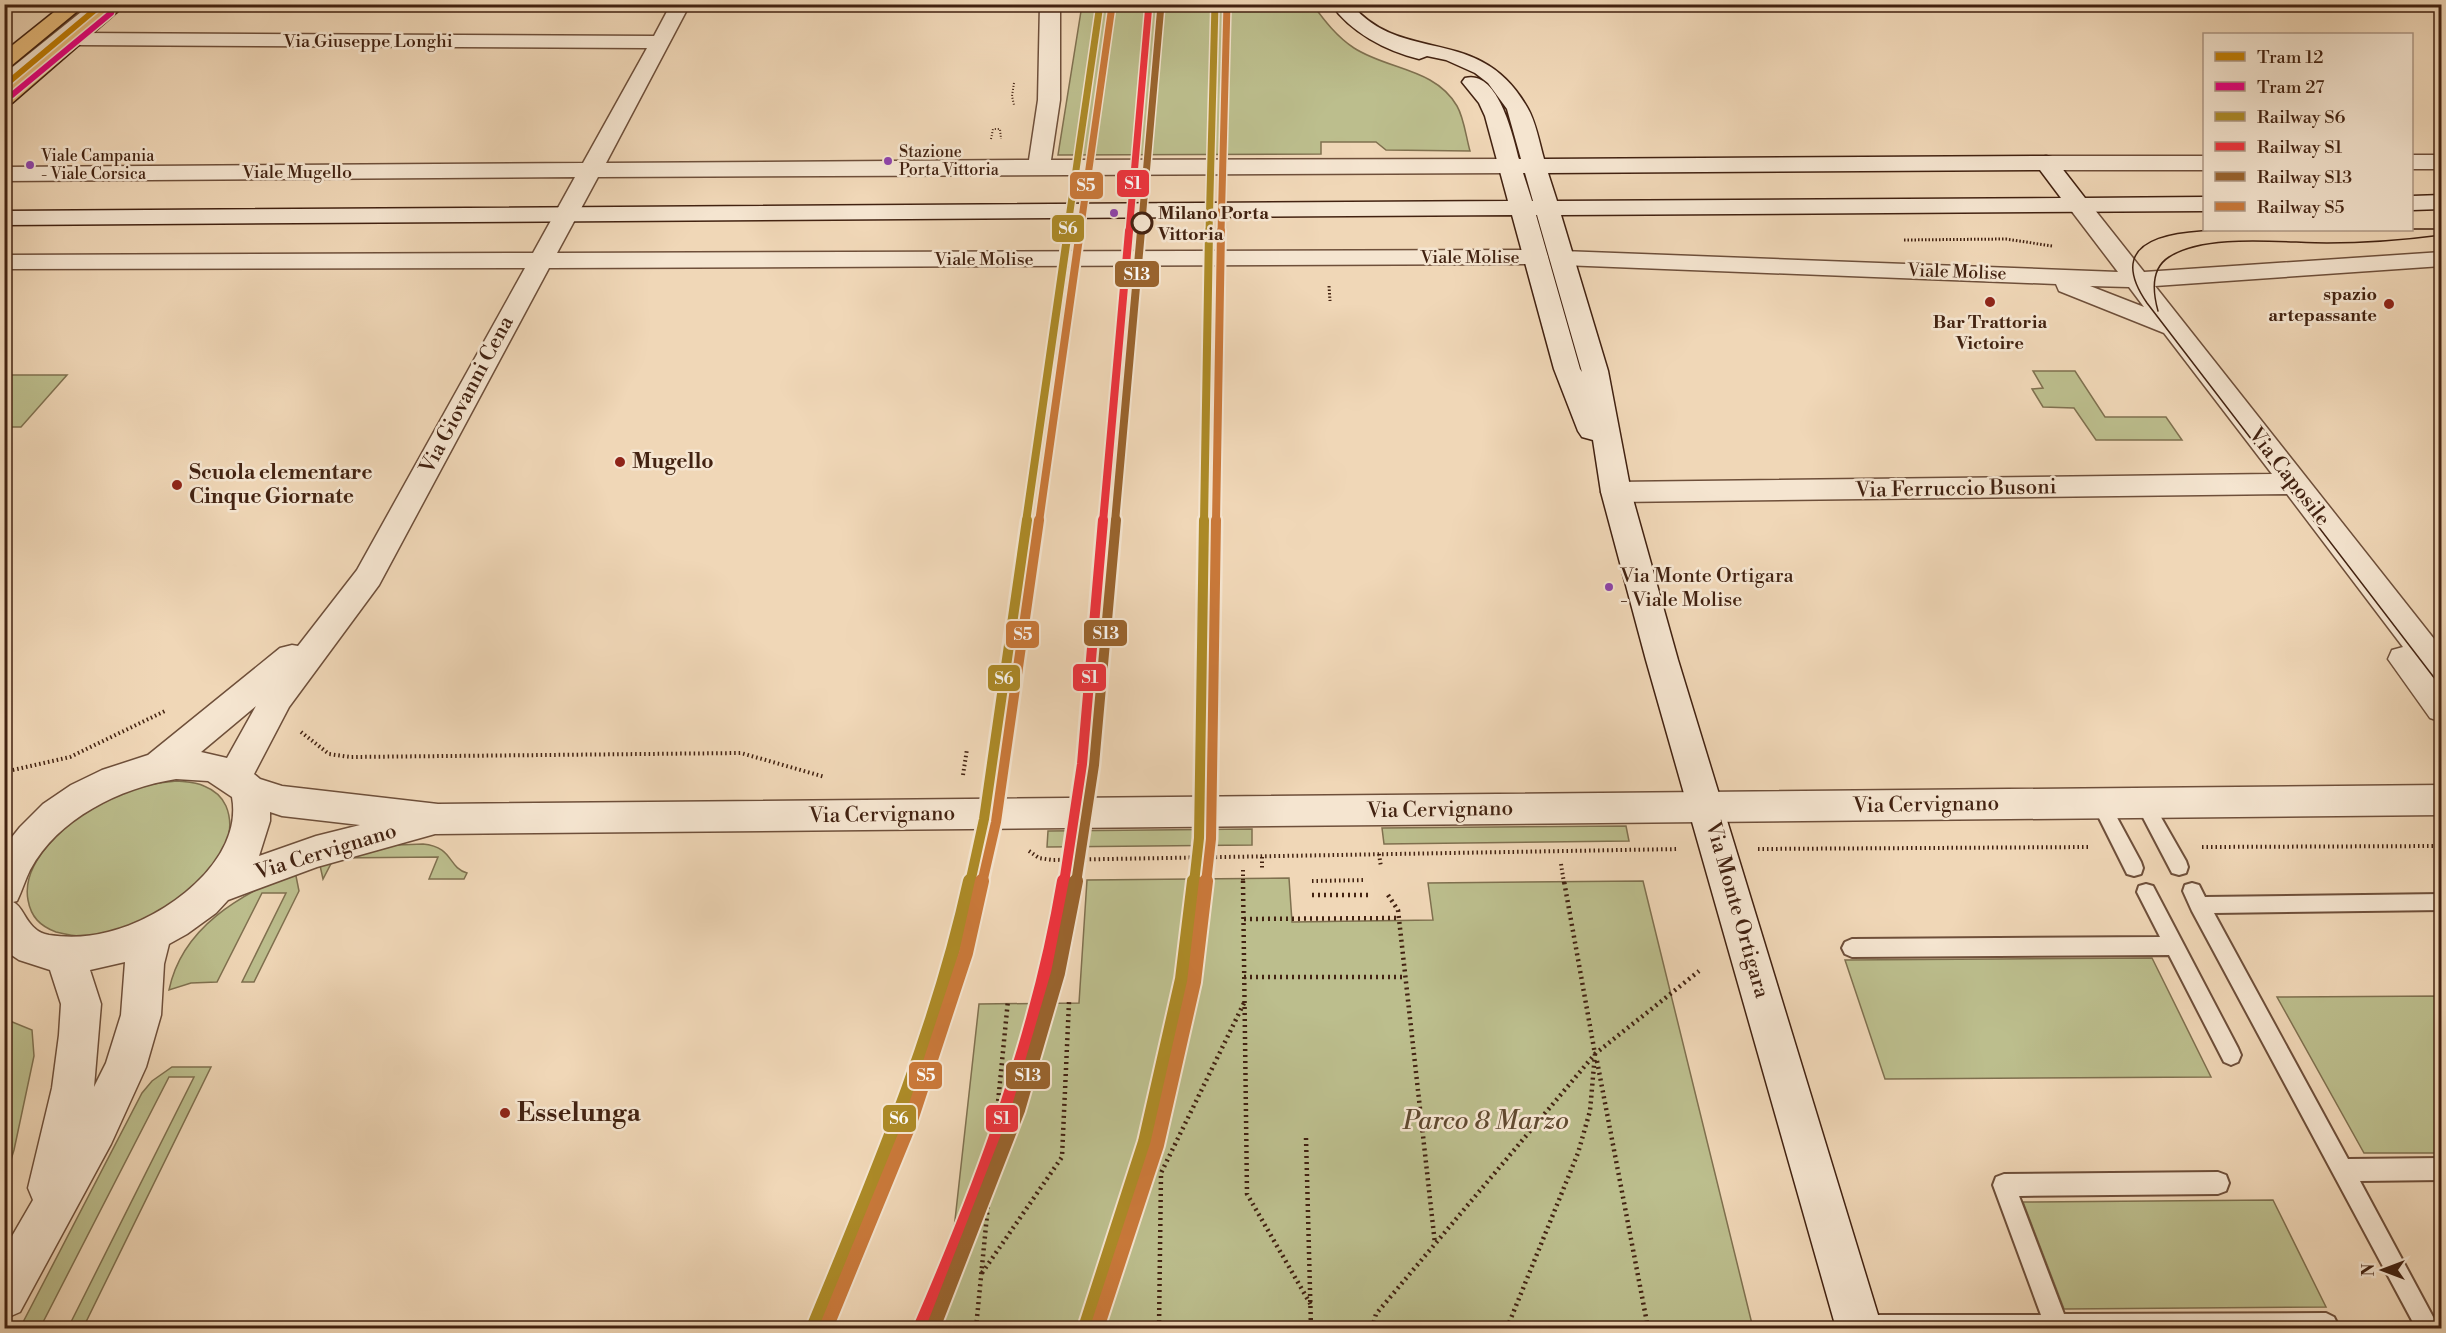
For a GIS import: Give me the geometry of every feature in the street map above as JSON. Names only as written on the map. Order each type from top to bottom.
[{"type":"main road","points":[[4,62],[77,4]]},
{"type":"main road","points":[[4,98],[117,4]]},
{"type":"street","name":"Via Giovanni Cena","points":[[9,872],[35,835],[71,804],[114,780],[158,767],[204,766],[226,772],[241,784],[277,698],[368,577],[681,4]]},
{"type":"street","points":[[1039,166],[1049,100],[1050,4]]},
{"type":"street","name":"Viale Molise","points":[[1340,4],[1358,23],[1446,66],[1479,88],[1489,101],[1496,116],[1536,257]]},
{"type":"street","name":"Via Giuseppe Longhi","points":[[76,39],[660,42]]},
{"type":"street","points":[[1400,45],[1443,52],[1467,59],[1484,68],[1499,82],[1514,102],[1536,166],[1562,258]]},
{"type":"street","points":[[2413,162],[2442,162]]},
{"type":"street","points":[[2046,163],[2136,279]]},
{"type":"street","points":[[590,170],[1039,166],[2203,163]]},
{"type":"street","name":"Viale Mugello","points":[[4,174],[590,170]]},
{"type":"street","points":[[2413,203],[2442,202]]},
{"type":"street","points":[[4,218],[2203,204]]},
{"type":"street","name":"Viale Molise","points":[[540,260],[1536,257],[2136,279],[2442,259]]},
{"type":"street","name":"Via Monte Ortigara","points":[[1536,257],[1567,369],[1616,492]]},
{"type":"street","name":"Via Monte Ortigara","points":[[1562,258],[1595,371],[1616,492],[1662,660],[1859,1328]]},
{"type":"street","points":[[4,262],[540,260]]},
{"type":"street","points":[[2038,276],[2173,327]]},
{"type":"street","name":"Via Caposile","points":[[2136,279],[2442,674]]},
{"type":"street","name":"Via Ferruccio Busoni","points":[[1616,492],[2295,484]]},
{"type":"street","name":"Via Caposile","points":[[2340,543],[2346,583],[2442,709]]},
{"type":"street","name":"Via Giovanni Cena","points":[[158,767],[339,617]]},
{"type":"street","points":[[33,949],[111,949],[152,933],[189,910],[215,888],[235,863],[247,842],[252,819],[241,784]]},
{"type":"street","name":"Via Cervignano","points":[[241,784],[282,801],[438,819],[2442,800]]},
{"type":"street","name":"Via Cervignano","points":[[215,888],[316,852],[438,819]]},
{"type":"street","points":[[4,916],[12,933],[33,949],[81,1004],[80,1035],[73,1088],[38,1234]]},
{"type":"street","points":[[4,1296],[96,1129],[125,1067],[141,1015],[144,964],[152,933]]},
{"type":"lane","points":[[4,81],[98,4]]},
{"type":"lane","points":[[2144,803],[2179,867]]},
{"type":"lane","points":[[2101,804],[2134,868]]},
{"type":"lane","points":[[2146,892],[2231,1055]]},
{"type":"lane","points":[[2428,1329],[2195,898],[2442,902]]},
{"type":"lane","points":[[1852,948],[2174,946]]},
{"type":"lane","points":[[2342,1170],[2442,1168]]},
{"type":"lane","points":[[2057,1326],[2004,1185],[2218,1183]]},
{"type":"lane","points":[[1859,1328],[2326,1325]]},
{"type":"path","points":[[1329,281],[1330,301]]},
{"type":"path","points":[[4,772],[70,757],[166,710]]},
{"type":"path","points":[[296,728],[329,754],[350,757],[741,753],[815,775],[833,777]]},
{"type":"path","points":[[963,775],[967,749]]},
{"type":"path","points":[[986,774],[1008,774],[1019,779]]},
{"type":"path","points":[[952,775],[974,775]]},
{"type":"path","points":[[1750,849],[1789,848]]},
{"type":"path","points":[[1026,849],[1039,858],[1052,860],[1690,849]]},
{"type":"path","points":[[1379,854],[1381,867]]},
{"type":"path","points":[[1262,857],[1262,870]]},
{"type":"path","points":[[1561,864],[1648,1329]]},
{"type":"path","points":[[1243,870],[1246,1194],[1311,1305]]},
{"type":"path","points":[[1312,881],[1366,880]]},
{"type":"path","points":[[1312,895],[1368,895]]},
{"type":"path","points":[[1388,895],[1398,910],[1435,1244]]},
{"type":"path","points":[[1244,919],[1399,918]]},
{"type":"path","points":[[1372,1329],[1376,1314],[1595,1054],[1699,971]]},
{"type":"path","points":[[1244,976],[1406,977]]},
{"type":"path","points":[[976,1329],[1008,1000]]},
{"type":"path","points":[[1160,1329],[1161,1173],[1244,1001]]},
{"type":"path","points":[[981,1274],[1062,1157],[1069,1002]]},
{"type":"path","points":[[1507,1329],[1578,1153],[1590,1111],[1595,1054]]},
{"type":"path","points":[[1306,1138],[1311,1329]]},
{"type":"green space","points":[[1082,5],[1313,5],[1336,34],[1354,48],[1424,77],[1448,94],[1459,111],[1470,151],[1386,150],[1376,142],[1321,142],[1321,154],[1058,155]]},
{"type":"green space","points":[[2033,371],[2075,371],[2105,417],[2166,417],[2182,440],[2096,440],[2074,408],[2043,407],[2032,389],[2043,388]]},
{"type":"green space","points":[[5,375],[67,375],[21,427],[5,427]]},
{"type":"green space","points":[[177,781],[208,788],[220,797],[226,806],[230,821],[228,836],[215,865],[204,878],[180,900],[161,913],[137,924],[105,934],[74,935],[50,930],[41,924],[29,906],[28,884],[33,868],[54,839],[83,814],[111,797],[143,786]]},
{"type":"green space","points":[[1626,826],[1629,841],[1384,844],[1382,828]]},
{"type":"green space","points":[[1252,829],[1252,845],[1047,847],[1048,831]]},
{"type":"green space","points":[[423,844],[433,846],[445,853],[456,866],[467,873],[464,879],[429,879],[438,857],[334,858],[323,879],[319,861],[373,846]]},
{"type":"green space","points":[[295,871],[299,891],[254,982],[242,982],[286,893],[262,893],[217,982],[191,983],[169,990],[186,948],[200,931],[234,903]]},
{"type":"green space","name":"Parco 8 Marzo","points":[[1289,878],[1292,922],[1433,920],[1428,883],[1643,881],[1753,1328],[943,1328],[979,1004],[1079,1003],[1087,880]]},
{"type":"green space","points":[[2152,958],[2211,1077],[1885,1079],[1845,960]]},
{"type":"green space","points":[[2441,996],[2441,1153],[2364,1153],[2277,997]]},
{"type":"green space","points":[[5,1019],[32,1030],[34,1056],[14,1150],[5,1179]]},
{"type":"green space","points":[[172,1067],[211,1067],[83,1328],[68,1328],[194,1077],[169,1077],[40,1328],[20,1328],[142,1093],[152,1081]]},
{"type":"green space","points":[[2273,1200],[2326,1307],[2064,1309],[2023,1202]]},
{"type":"tram line","name":"12","points":[[4,86],[102,4]]},
{"type":"tram line","name":"27","points":[[12,95],[111,13]]},
{"type":"tram line","points":[[2413,229],[2436,229]]},
{"type":"tram line","points":[[2203,231],[2164,237],[2145,245],[2134,258],[2134,277],[2147,303],[2442,688]]},
{"type":"tram line","points":[[2158,311],[2154,282],[2163,262],[2185,250],[2203,245],[2246,241],[2356,242],[2442,235]]},
{"type":"rail line","name":"S6","points":[[813,1328],[899,1119],[955,949],[984,819],[1100,4]]},
{"type":"rail line","name":"S1","points":[[920,1328],[974,1197],[1006,1107],[1034,1017],[1052,945],[1071,842],[1082,764],[1149,4]]},
{"type":"rail line","name":"S6","points":[[1085,1328],[1145,1142],[1182,979],[1199,838],[1209,210],[1215,4]]},
{"type":"rail line","name":"S5","points":[[1097,1328],[1157,1145],[1194,982],[1211,839],[1221,210],[1227,4]]},
{"type":"rail line","name":"S13","points":[[933,1328],[1018,1110],[1058,973],[1081,855],[1094,765],[1161,5]]},
{"type":"rail line","name":"S5","points":[[826,1328],[910,1123],[966,953],[996,822],[1112,6]]},
{"type":"place","name":"Stazione Porta Vittoria","points":[[888,161]]},
{"type":"place","name":"Viale Campania - Viale Corsica","points":[[30,165]]},
{"type":"place","name":"Milano Porta Vittoria","points":[[1142,223]]},
{"type":"place","name":"Bar Trattoria Victoire","points":[[1990,302]]},
{"type":"place","name":"spazio artepassante","points":[[2389,304]]},
{"type":"place","name":"Mugello","points":[[620,462]]},
{"type":"place","name":"Scuola elementare Cinque Giornate","points":[[177,485]]},
{"type":"place","name":"Via Monte Ortigara - Viale Molise","points":[[1609,587]]},
{"type":"place","name":"Esselunga","points":[[505,1113]]}]
